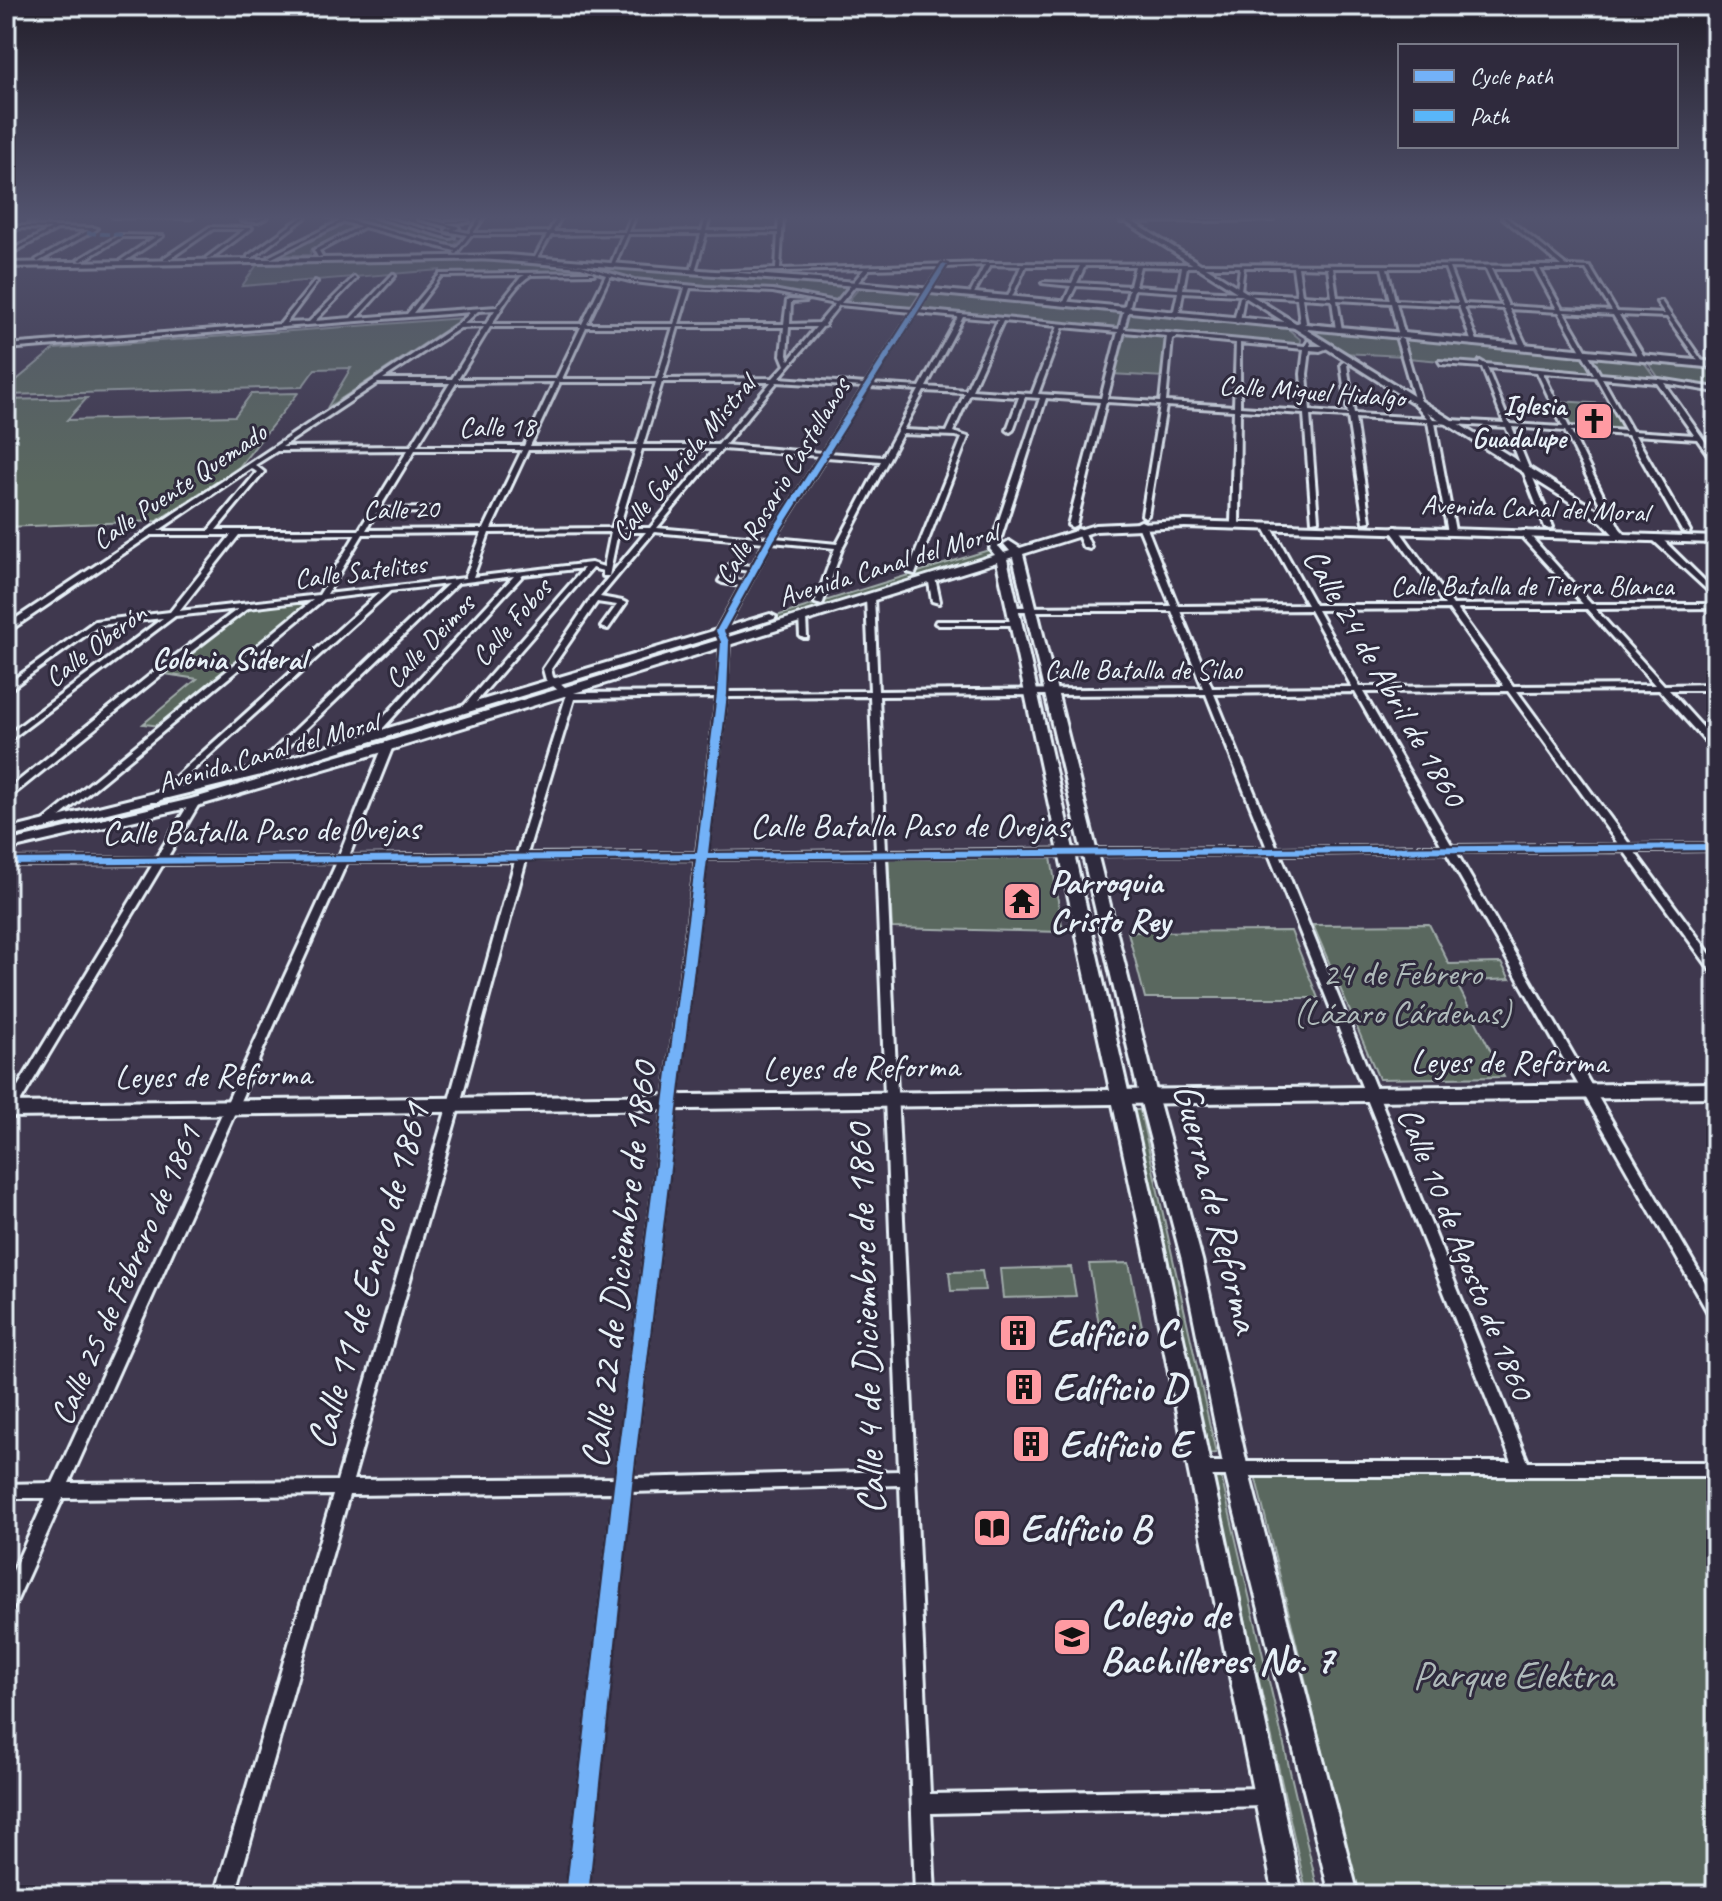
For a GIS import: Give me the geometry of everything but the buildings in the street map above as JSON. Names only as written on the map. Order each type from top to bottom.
[{"type":"main road","points":[[1082,306],[1401,338],[1716,365]]},
{"type":"main road","points":[[1260,306],[1530,484],[1613,532]]},
{"type":"main road","points":[[1323,348],[1445,421],[1613,532]]},
{"type":"main road","name":"Avenida Canal del Moral","points":[[6,846],[195,802],[388,746],[912,572],[1005,549],[1076,528],[1089,520],[1366,521],[1523,533],[1716,532]]},
{"type":"main road","name":"Avenida Canal del Moral","points":[[1234,522],[1267,526],[1394,529],[1549,527],[1656,538],[1716,540]]},
{"type":"main road","name":"Avenida Canal del Moral","points":[[722,637],[802,618],[870,597],[931,578],[1005,549]]},
{"type":"main road","name":"Guerra de Reforma","points":[[1005,549],[1032,609],[1053,691],[1148,1095],[1192,1260],[1236,1469],[1344,1895]]},
{"type":"main road","name":"Guerra de Reforma","points":[[1005,549],[1015,616],[1201,1469],[1288,1895]]},
{"type":"main road","name":"Avenida Canal del Moral","points":[[6,834],[155,800],[465,709],[563,690]]},
{"type":"main road","points":[[1043,746],[1066,746]]},
{"type":"main road","points":[[1053,794],[1076,794]]},
{"type":"main road","points":[[1060,827],[1083,827]]},
{"type":"main road","points":[[1098,990],[1123,990]]},
{"type":"main road","name":"Leyes de Reforma","points":[[7,1112],[673,1100],[1716,1090]]},
{"type":"street","points":[[282,325],[297,306]]},
{"type":"street","points":[[310,323],[327,306]]},
{"type":"street","points":[[353,319],[365,306]]},
{"type":"street","points":[[409,315],[416,306]]},
{"type":"street","points":[[43,826],[321,597],[502,306]]},
{"type":"street","points":[[468,580],[487,530],[593,306]]},
{"type":"street","points":[[604,589],[615,530],[681,306]]},
{"type":"street","points":[[788,306],[784,355],[788,366]]},
{"type":"street","name":"Calle Gabriela Mistral","points":[[563,690],[546,674],[547,669],[595,599],[839,306]]},
{"type":"street","points":[[858,306],[1238,344],[1323,348]]},
{"type":"street","name":"Calle Rosario Castellanos","points":[[722,637],[770,540],[916,306]]},
{"type":"street","points":[[1087,547],[1076,528],[1102,399],[1127,306]]},
{"type":"street","points":[[1176,315],[1177,306]]},
{"type":"street","points":[[1237,321],[1239,306]]},
{"type":"street","points":[[1300,306],[1303,323],[1291,326],[1307,346],[1306,413],[1314,520]]},
{"type":"street","points":[[1335,306],[1339,330]]},
{"type":"street","points":[[1394,306],[1419,405],[1431,420],[1450,527]]},
{"type":"street","points":[[1460,306],[1475,343]]},
{"type":"street","points":[[1477,306],[1669,316]]},
{"type":"street","points":[[1559,306],[1686,531]]},
{"type":"street","points":[[1611,306],[1642,358]]},
{"type":"street","points":[[1662,306],[1703,364]]},
{"type":"street","points":[[1507,307],[1524,347]]},
{"type":"street","points":[[6,349],[499,309]]},
{"type":"street","points":[[6,349],[353,319],[477,312]]},
{"type":"street","name":"Calle Puente Quemado","points":[[6,629],[477,312]]},
{"type":"street","points":[[819,603],[839,546],[961,316]]},
{"type":"street","points":[[949,434],[1001,320]]},
{"type":"street","points":[[459,326],[823,325]]},
{"type":"street","points":[[1035,395],[1061,326]]},
{"type":"street","points":[[1143,519],[1163,403],[1169,337],[1174,337]]},
{"type":"street","points":[[1234,522],[1238,344]]},
{"type":"street","points":[[1441,362],[1659,381],[1716,390]]},
{"type":"street","points":[[1344,364],[1366,521]]},
{"type":"street","points":[[1481,365],[1549,527]]},
{"type":"street","points":[[1539,371],[1613,532]]},
{"type":"street","name":"Calle Miguel Hidalgo","points":[[378,381],[777,380],[1698,437]]},
{"type":"street","points":[[1659,381],[1716,462]]},
{"type":"street","points":[[1010,430],[1023,394]]},
{"type":"street","points":[[1005,549],[1044,396]]},
{"type":"street","points":[[900,432],[965,437],[912,572]]},
{"type":"street","name":"Calle 18","points":[[274,449],[720,447],[885,459]]},
{"type":"street","points":[[211,532],[261,472],[250,465]]},
{"type":"street","points":[[376,511],[431,510]]},
{"type":"street","name":"Calle 10 de Agosto de 1860","points":[[1143,519],[1176,609],[1523,1470]]},
{"type":"street","name":"Calle 24 de Abril de 1860","points":[[1267,526],[1357,689],[1716,1314]]},
{"type":"street","points":[[1394,529],[1716,970]]},
{"type":"street","name":"Calle 20","points":[[150,533],[651,530],[839,546]]},
{"type":"street","name":"Calle Oberón","points":[[6,740],[172,615],[237,532]]},
{"type":"street","points":[[1523,533],[1716,748]]},
{"type":"street","points":[[1656,538],[1716,596]]},
{"type":"street","name":"Calle Satelites","points":[[6,689],[98,623],[591,565],[607,570]]},
{"type":"street","name":"Calle Fobos","points":[[465,709],[591,565]]},
{"type":"street","points":[[746,584],[723,581],[733,566],[754,569]]},
{"type":"street","name":"Calle Deimos","points":[[370,737],[521,573]]},
{"type":"street","points":[[931,578],[936,601]]},
{"type":"street","points":[[256,772],[455,582]]},
{"type":"street","points":[[155,800],[388,590]]},
{"type":"street","name":"Calle 4 de Diciembre de 1860","points":[[870,597],[925,1895]]},
{"type":"street","points":[[595,599],[622,603],[605,627]]},
{"type":"street","points":[[6,796],[246,606]]},
{"type":"street","name":"Calle Batalla de Tierra Blanca","points":[[939,623],[1015,616],[1032,609],[1716,606]]},
{"type":"street","points":[[802,618],[804,636]]},
{"type":"street","name":"Calle 22 de Diciembre de 1860","points":[[577,1895],[623,1485],[722,694],[722,637]]},
{"type":"street","name":"Calle Batalla de Silao","points":[[563,690],[722,694],[1716,687]]},
{"type":"street","name":"Calle 11 de Enero de 1861","points":[[225,1895],[454,1104],[563,690]]},
{"type":"street","name":"Calle 25 de Febrero de 1861","points":[[6,1605],[344,857],[388,746]]},
{"type":"street","points":[[7,1112],[195,802]]},
{"type":"street","name":"Calle Batalla Paso de Ovejas","points":[[6,862],[522,855],[1716,847]]},
{"type":"street","points":[[1201,1469],[1716,1469]]},
{"type":"street","points":[[6,1491],[623,1485],[907,1478]]},
{"type":"street","points":[[921,1804],[1267,1797]]},
{"type":"green space","points":[[875,306],[912,306],[910,309]]},
{"type":"green space","points":[[919,306],[1059,306],[1126,312],[1115,331],[917,312]]},
{"type":"green space","points":[[1126,312],[1287,328],[1301,340],[1299,348],[1122,331]]},
{"type":"green space","points":[[463,318],[327,408],[351,368],[315,369],[302,387],[6,395],[6,389],[54,349]]},
{"type":"green space","points":[[1305,329],[1398,339],[1404,356],[1342,353]]},
{"type":"green space","points":[[1119,333],[1168,337],[1165,377],[1111,374]]},
{"type":"green space","points":[[1403,338],[1583,355],[1596,375],[1408,358]]},
{"type":"green space","points":[[1590,356],[1643,361],[1657,380],[1599,376]]},
{"type":"green space","points":[[1647,361],[1716,367],[1716,389],[1661,381]]},
{"type":"green space","points":[[298,393],[239,467],[157,521],[6,527],[6,400],[87,398],[67,420],[235,416],[251,394]]},
{"type":"green space","name":"Iglesia Guadalupe","points":[[1557,401],[1608,404],[1627,431],[1569,427]]},
{"type":"green space","points":[[992,549],[995,556],[750,633],[738,628]]},
{"type":"green space","points":[[324,600],[162,726],[143,724],[197,679],[159,673],[240,609]]},
{"type":"green space","points":[[717,634],[717,643],[584,684],[580,680],[580,677]]},
{"type":"green space","points":[[546,687],[553,693],[199,799],[6,847],[6,836],[234,780]]},
{"type":"green space","points":[[888,855],[1051,857],[1063,932],[892,928]]},
{"type":"green space","name":"24 de Febrero (Lázaro Cárdenas)","points":[[1429,924],[1449,964],[1501,963],[1510,979],[1456,982],[1504,1077],[1379,1079],[1313,925]]},
{"type":"green space","points":[[1291,931],[1318,998],[1145,998],[1128,932]]},
{"type":"green space","points":[[1132,1110],[1140,1110],[1216,1453],[1209,1454]]},
{"type":"green space","points":[[1129,1263],[1144,1336],[1101,1337],[1089,1264]]},
{"type":"green space","points":[[1071,1267],[1076,1296],[1003,1298],[1000,1269]]},
{"type":"green space","points":[[982,1271],[985,1290],[951,1291],[949,1272]]},
{"type":"green space","name":"Parque Elektra","points":[[1254,1471],[1716,1472],[1716,1895],[1358,1895]]},
{"type":"green space","points":[[1213,1476],[1221,1476],[1319,1895],[1307,1895]]},
{"type":"cycle path","points":[[577,1895],[623,1485],[722,694],[725,642],[720,631],[770,540],[918,306]]},
{"type":"cycle path","points":[[6,862],[1716,847]]},
{"type":"place","name":"Iglesia Guadalupe","points":[[1594,421]]},
{"type":"place","name":"Parroquia Cristo Rey","points":[[1022,901]]},
{"type":"place","name":"Edificio C","points":[[1018,1333]]},
{"type":"place","name":"Edificio D","points":[[1024,1387]]},
{"type":"place","name":"Edificio E","points":[[1031,1444]]},
{"type":"place","name":"Edificio B","points":[[992,1528]]},
{"type":"place","name":"Colegio de Bachilleres No. 7","points":[[1072,1637]]},
{"type":"district","name":"Colonia Sideral","points":[[229,659]]}]
